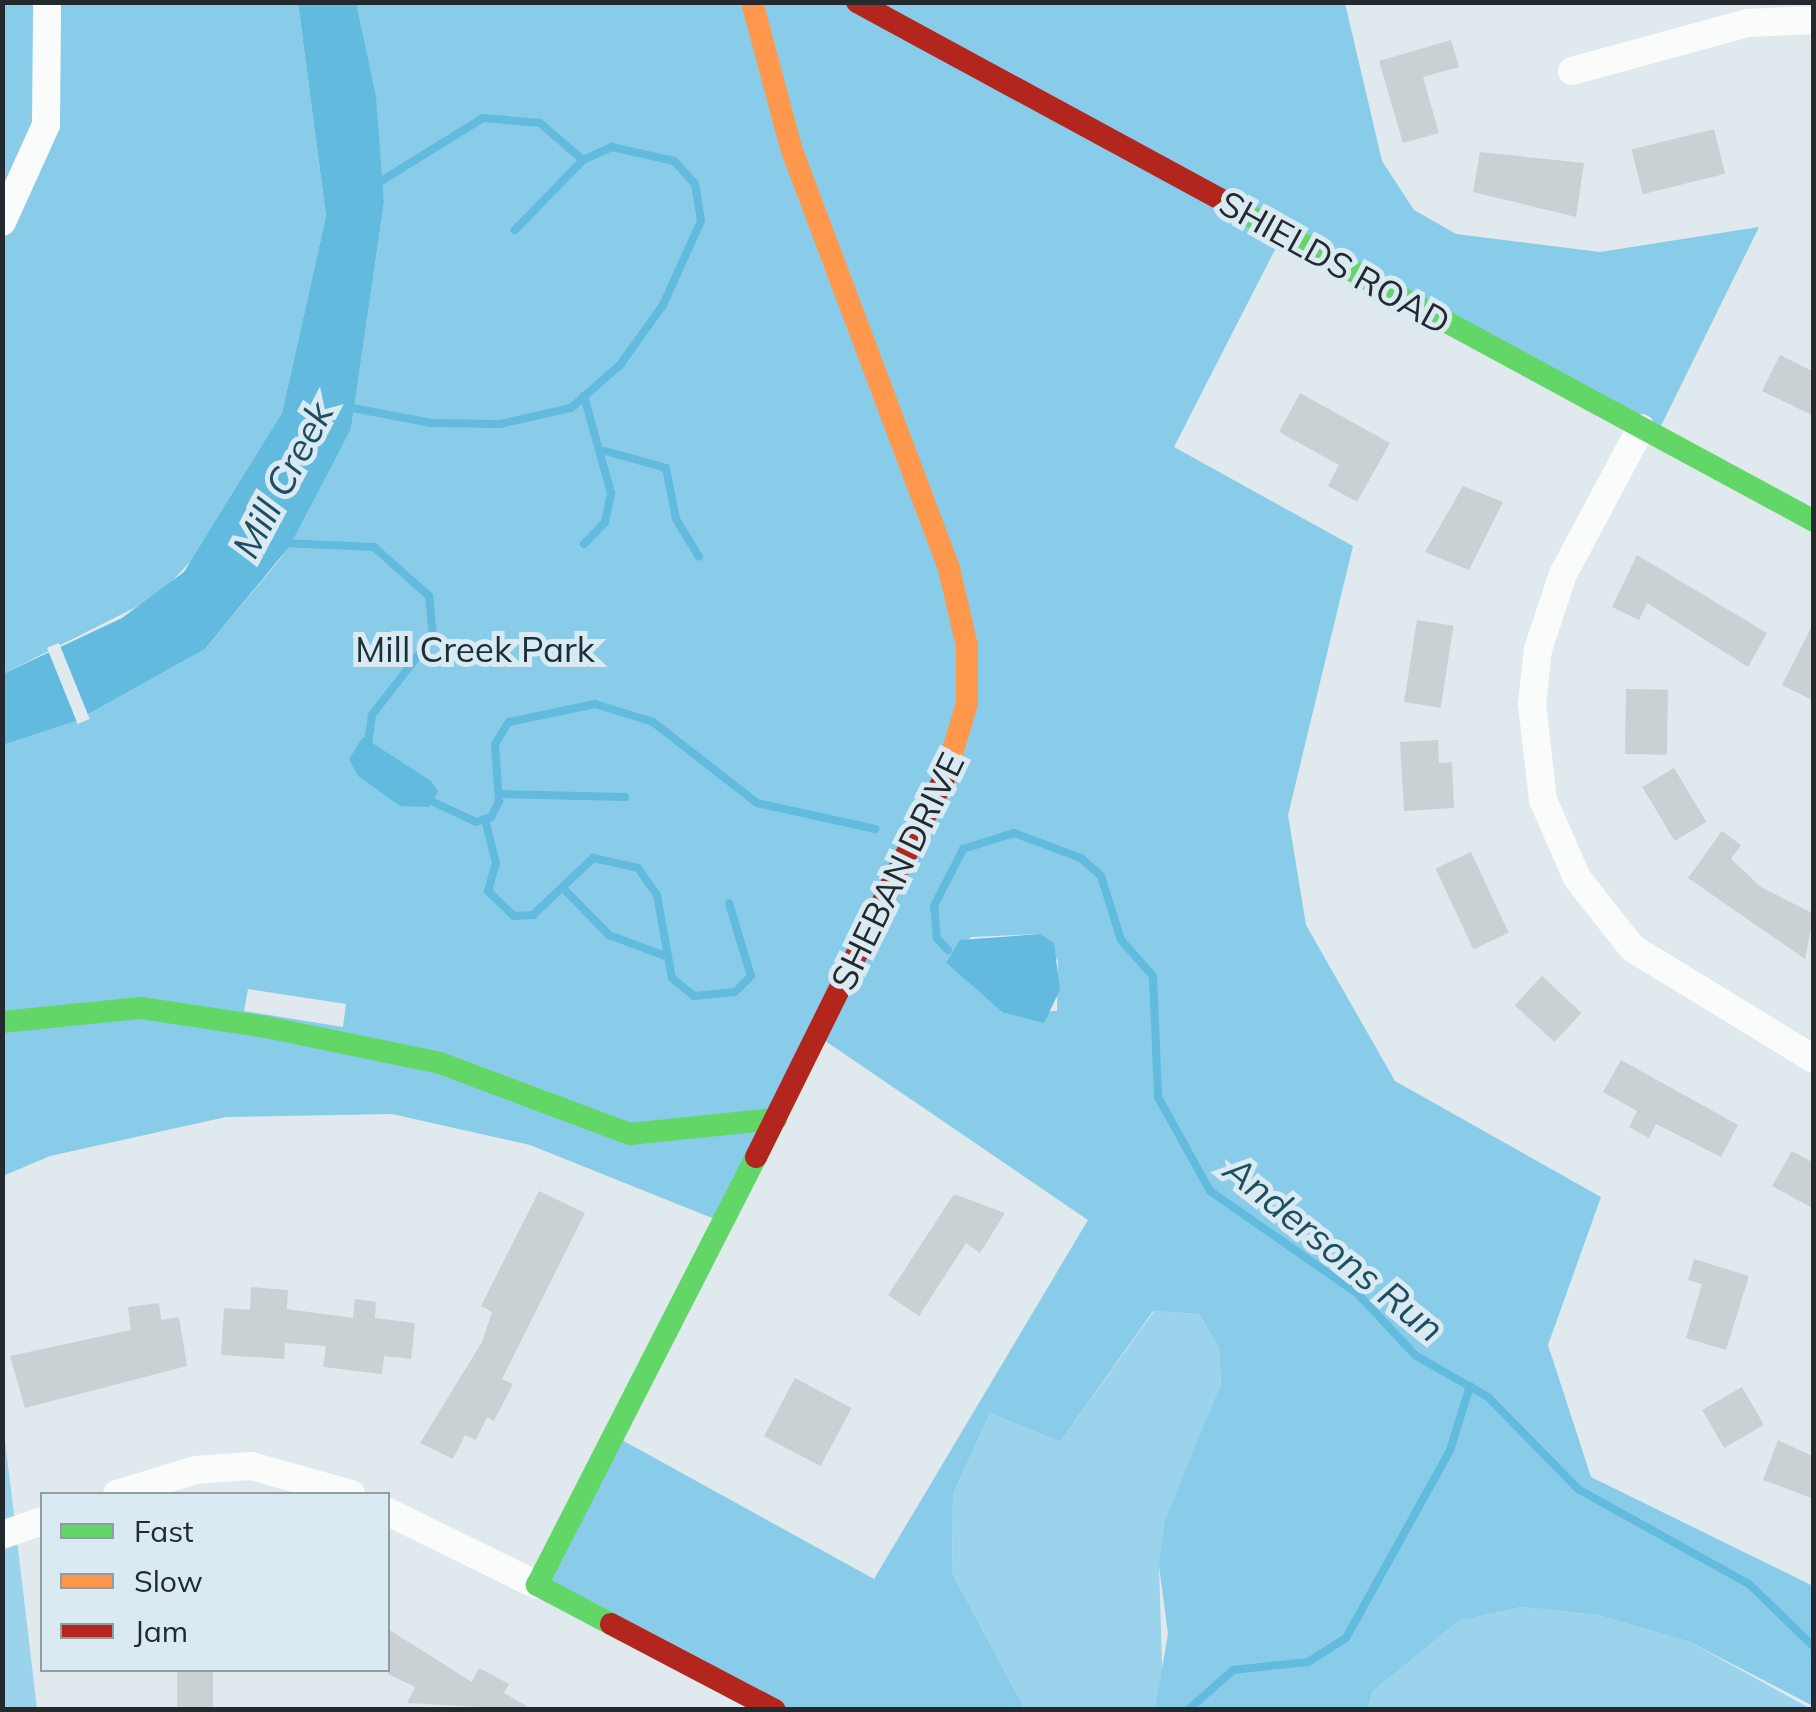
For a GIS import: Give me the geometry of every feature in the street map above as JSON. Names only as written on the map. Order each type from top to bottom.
[{"type":"street","points":[[2,222],[46,125],[47,2]]},
{"type":"street","name":"SHEBAN DRIVE","points":[[537,1585],[936,803],[960,741],[969,678],[950,570],[791,148],[752,2]]},
{"type":"street","name":"SHIELDS ROAD","points":[[857,2],[1814,521]]},
{"type":"street","points":[[1572,71],[1748,23],[1814,20]]},
{"type":"street","points":[[1641,428],[1563,574],[1538,649],[1532,704],[1543,800],[1577,878],[1632,948],[1814,1059]]},
{"type":"street","points":[[2,1022],[141,1008],[266,1027],[440,1062],[630,1134],[776,1119]]},
{"type":"street","points":[[124,1492],[196,1470],[251,1466],[344,1492]]},
{"type":"street","points":[[390,1513],[775,1710]]},
{"type":"street","points":[[2,1536],[40,1522]]},
{"type":"shaded area","points":[[1154,1311],[1199,1314],[1219,1348],[1221,1384],[1159,1566],[1163,1694],[1155,1709],[1025,1709],[952,1573],[953,1494],[990,1413],[1060,1442]]},
{"type":"shaded area","points":[[2,1416],[16,1531],[37,1709],[3,1709]]},
{"type":"shaded area","points":[[1521,1607],[1597,1615],[1690,1642],[1813,1710],[1368,1710],[1373,1691],[1459,1621]]},
{"type":"green space","points":[[3,3],[298,3],[326,216],[282,413],[207,544],[158,596],[3,674]]},
{"type":"green space","name":"Mill Creek Park","points":[[356,3],[1345,3],[1382,161],[1414,210],[1456,234],[1600,252],[1759,227],[1656,436],[1283,234],[1174,447],[1353,546],[1288,815],[1306,925],[1395,1081],[1601,1197],[1548,1345],[1591,1477],[1813,1586],[1813,1706],[1690,1642],[1597,1615],[1521,1607],[1459,1621],[1373,1691],[1368,1709],[1155,1709],[1168,1634],[1159,1566],[1165,1520],[1221,1384],[1219,1348],[1199,1314],[1153,1311],[1060,1442],[990,1413],[953,1494],[952,1573],[1025,1709],[775,1709],[537,1585],[611,1434],[874,1579],[1088,1220],[818,1036],[722,1222],[530,1145],[392,1114],[226,1117],[50,1156],[3,1176],[3,745],[76,721],[205,649],[281,558],[351,429],[384,203]],"holes":[[[1040,934],[1058,961],[1057,1011],[1002,1012],[946,963],[971,937]],[[248,989],[346,1004],[343,1027],[244,1011]]]},
{"type":"water","name":"Mill Creek","points":[[298,3],[356,3],[376,97],[384,203],[351,429],[289,547],[205,649],[76,721],[3,745],[3,674],[122,618],[184,572],[282,413],[326,216]]},
{"type":"water","points":[[363,737],[431,781],[438,791],[429,807],[400,806],[358,776],[349,759]]},
{"type":"water","points":[[1040,934],[1054,943],[1060,990],[1044,1023],[1002,1012],[946,963],[960,940]]},
{"type":"pier","points":[[59,643],[90,719],[78,724],[47,648]]},
{"type":"building","points":[[1451,40],[1459,67],[1423,77],[1439,133],[1403,143],[1379,61]]},
{"type":"building","points":[[1714,129],[1725,174],[1643,194],[1632,150]]},
{"type":"building","points":[[1480,152],[1584,163],[1576,217],[1473,192]]},
{"type":"building","points":[[1780,355],[1814,372],[1814,416],[1762,391]]},
{"type":"building","points":[[1300,393],[1390,443],[1357,502],[1328,486],[1339,465],[1279,432]]},
{"type":"building","points":[[1463,486],[1503,502],[1469,570],[1425,552]]},
{"type":"building","points":[[1637,555],[1767,633],[1748,667],[1647,603],[1639,620],[1612,607]]},
{"type":"building","points":[[1417,620],[1454,626],[1441,708],[1404,702]]},
{"type":"building","points":[[1814,622],[1814,701],[1782,685]]},
{"type":"building","points":[[1626,689],[1668,690],[1667,755],[1625,754]]},
{"type":"building","points":[[1438,740],[1439,763],[1452,762],[1454,808],[1404,811],[1400,742]]},
{"type":"building","points":[[1674,768],[1706,822],[1675,841],[1642,787]]},
{"type":"building","points":[[1722,831],[1741,845],[1731,859],[1761,887],[1814,914],[1805,959],[1688,878]]},
{"type":"building","points":[[1471,852],[1509,933],[1473,949],[1436,868]]},
{"type":"building","points":[[1542,976],[1581,1013],[1554,1042],[1515,1005]]},
{"type":"building","points":[[1621,1060],[1738,1125],[1721,1157],[1656,1124],[1649,1138],[1629,1127],[1637,1111],[1603,1092]]},
{"type":"building","points":[[1792,1151],[1814,1163],[1814,1209],[1772,1186]]},
{"type":"building","points":[[539,1191],[585,1213],[502,1379],[513,1384],[494,1421],[487,1417],[476,1440],[465,1435],[453,1459],[420,1443],[482,1342],[492,1312],[481,1306]]},
{"type":"building","points":[[954,1194],[1005,1213],[980,1253],[966,1243],[919,1316],[888,1295]]},
{"type":"building","points":[[1694,1259],[1749,1276],[1726,1350],[1686,1338],[1702,1284],[1688,1280]]},
{"type":"building","points":[[251,1287],[288,1290],[287,1309],[353,1318],[355,1299],[376,1302],[375,1318],[415,1323],[411,1359],[384,1356],[382,1374],[323,1367],[326,1346],[285,1343],[284,1359],[221,1355],[224,1308],[250,1310]]},
{"type":"building","points":[[159,1303],[161,1320],[179,1317],[187,1366],[25,1408],[10,1356],[131,1330],[128,1307]]},
{"type":"building","points":[[795,1378],[852,1408],[821,1466],[764,1436]]},
{"type":"building","points":[[1742,1387],[1764,1425],[1724,1448],[1702,1410]]},
{"type":"building","points":[[1778,1440],[1814,1457],[1814,1499],[1763,1480]]},
{"type":"building","points":[[390,1630],[472,1682],[479,1668],[509,1684],[504,1693],[534,1710],[407,1703],[415,1687],[388,1674]]},
{"type":"building","points":[[177,1672],[213,1672],[213,1710],[177,1710]]},
{"type":"waterway","points":[[373,186],[483,118],[540,123],[583,160]]},
{"type":"waterway","name":"Mill Creek","points":[[347,407],[432,423],[500,424],[571,408],[620,365],[663,305],[701,221],[695,184],[674,161],[612,147],[583,160],[515,230]]},
{"type":"waterway","points":[[584,396],[611,493],[605,522],[584,544]]},
{"type":"waterway","points":[[605,451],[666,468],[676,519],[699,557]]},
{"type":"waterway","name":"Andersons Run","points":[[283,543],[374,547],[429,596],[433,636],[372,715],[368,743]]},
{"type":"waterway","name":"Andersons Run","points":[[427,799],[476,822],[491,817],[499,801],[495,744],[509,722],[595,704],[653,722],[757,803],[875,829]]},
{"type":"waterway","points":[[499,794],[625,797]]},
{"type":"waterway","points":[[485,819],[496,863],[488,891],[514,916],[533,915],[593,858],[638,868],[657,895],[672,978],[694,996],[735,992],[751,976],[729,903]]},
{"type":"waterway","name":"Andersons Run","points":[[948,950],[937,938],[934,906],[963,849],[1014,833],[1081,858],[1101,876],[1121,940],[1153,976],[1158,1097],[1210,1191],[1357,1293],[1415,1355],[1488,1397],[1578,1489],[1749,1584],[1814,1647]]},
{"type":"waterway","points":[[563,888],[609,935],[665,956]]},
{"type":"waterway","points":[[1188,1710],[1233,1670],[1308,1662],[1346,1638],[1450,1450],[1470,1386]]},
{"type":"traffic: fast","points":[[1225,202],[1814,521]]},
{"type":"traffic: fast","points":[[2,1022],[141,1008],[266,1027],[440,1063],[630,1134],[776,1119]]},
{"type":"traffic: fast","points":[[611,1624],[537,1585],[756,1157]]},
{"type":"traffic: slow","points":[[752,2],[791,148],[949,569],[967,646],[967,703],[945,777]]},
{"type":"traffic: jam","points":[[857,2],[1225,202]]},
{"type":"traffic: jam","points":[[756,1157],[945,777]]},
{"type":"traffic: jam","points":[[611,1624],[775,1710]]}]
